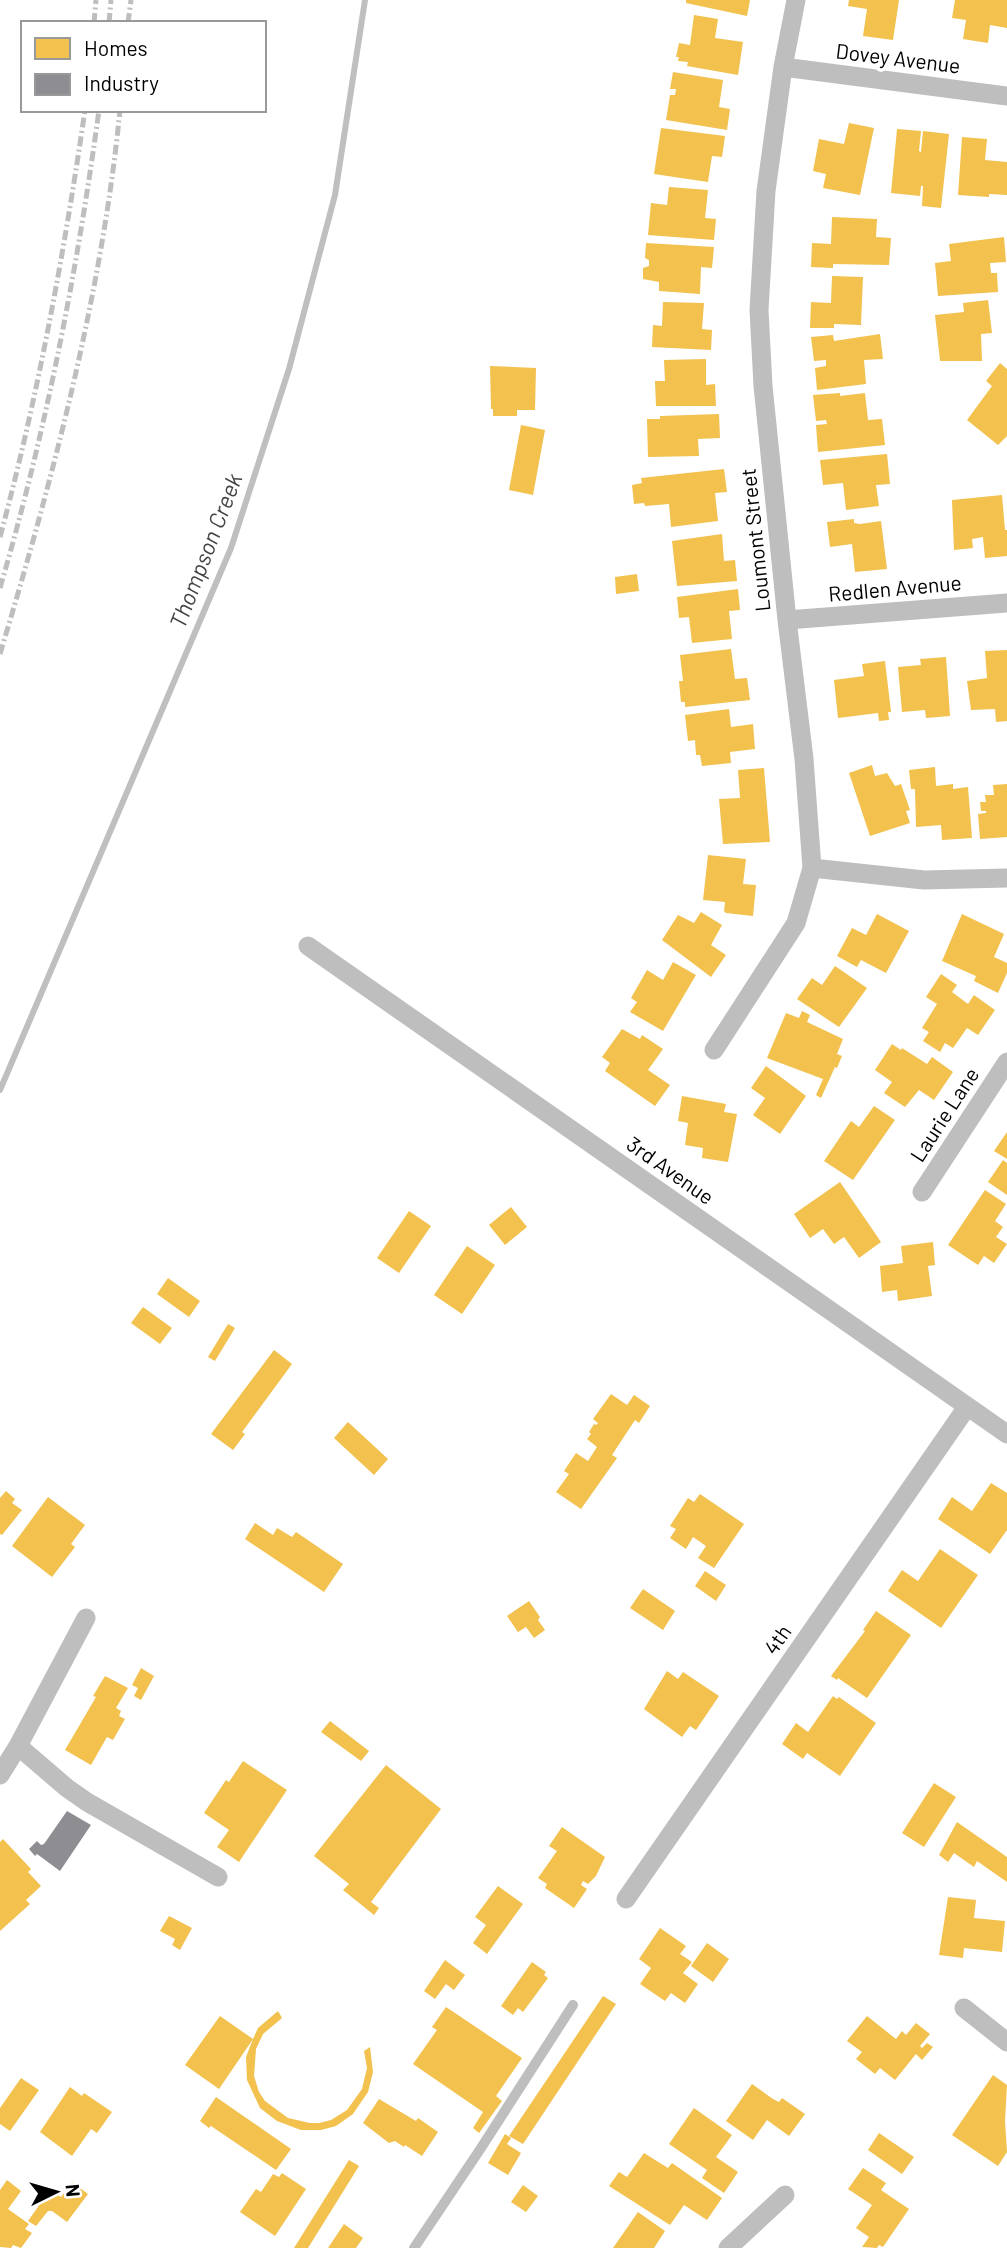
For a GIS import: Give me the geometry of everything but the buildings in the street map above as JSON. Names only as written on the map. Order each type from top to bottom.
[{"type":"street","name":"Loumont Street","points":[[714,1050],[796,923],[812,868],[804,759],[763,386],[759,310],[766,191],[783,67],[796,0]]},
{"type":"street","name":"Dovey Avenue","points":[[783,67],[1007,96]]},
{"type":"street","name":"Redlen Avenue","points":[[787,620],[1007,603]]},
{"type":"street","points":[[812,868],[924,880],[1007,878]]},
{"type":"street","name":"3rd Avenue","points":[[308,946],[1007,1434]]},
{"type":"street","name":"Laurie Lane","points":[[922,1192],[1007,1062]]},
{"type":"street","name":"4th","points":[[626,1899],[967,1407]]},
{"type":"street","points":[[0,1775],[86,1618]]},
{"type":"street","points":[[18,1746],[87,1802],[218,1877]]},
{"type":"street","points":[[964,2008],[1007,2042]]},
{"type":"street","points":[[728,2248],[785,2195]]},
{"type":"lane","points":[[414,2248],[573,2005]]},
{"type":"waterway","name":"Thompson Creek","points":[[0,1090],[231,548],[289,369],[335,195],[365,0]]},
{"type":"railway","points":[[94,21],[96,0]]},
{"type":"railway","points":[[109,21],[111,0]]},
{"type":"railway","points":[[128,21],[131,0]]},
{"type":"railway","points":[[0,537],[49,325],[85,112]]},
{"type":"railway","points":[[0,588],[46,410],[81,231],[99,112]]},
{"type":"railway","points":[[0,654],[39,520],[73,385],[101,247],[120,112]]}]
